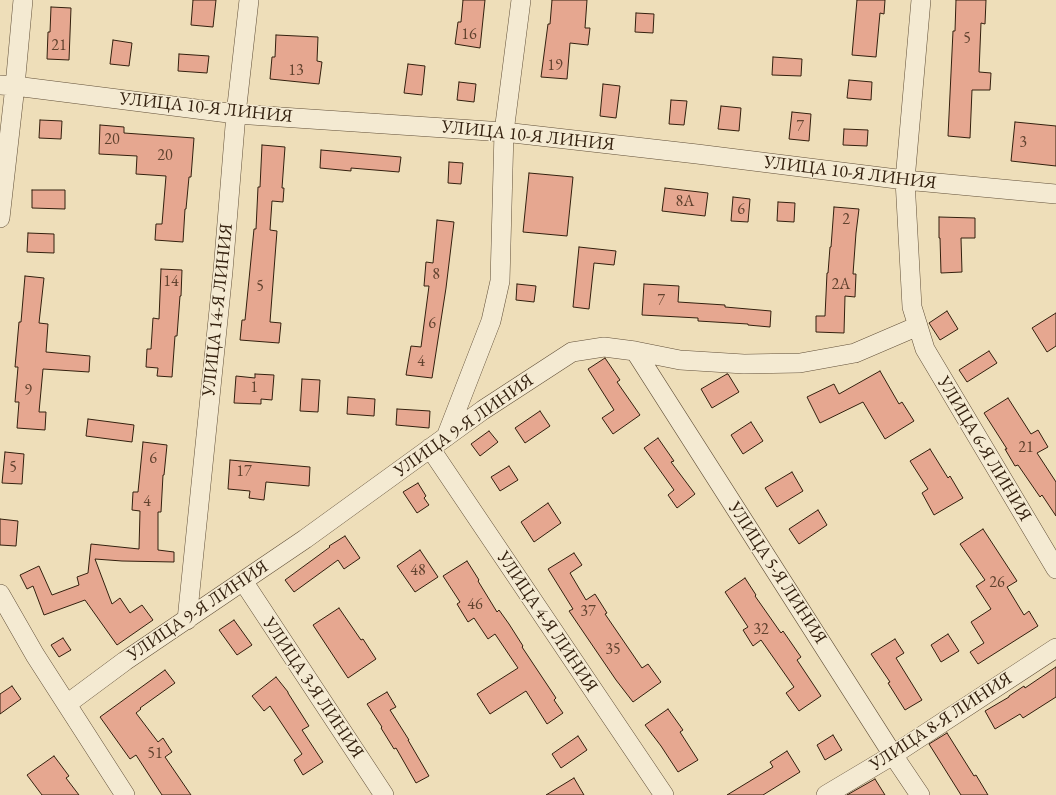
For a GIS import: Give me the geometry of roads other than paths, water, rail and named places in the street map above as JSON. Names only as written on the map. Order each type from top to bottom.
[{"type":"street","points":[[0,218],[7,85],[23,0]]},
{"type":"street","name":"УЛИЦА 14-Я ЛИНИЯ","points":[[187,620],[223,271],[236,114],[249,0]]},
{"type":"street","points":[[446,437],[491,321],[500,281],[504,132],[521,0]]},
{"type":"street","name":"УЛИЦА 6-Я ЛИНИЯ","points":[[921,0],[905,180],[912,307],[925,349],[1056,569]]},
{"type":"street","name":"УЛИЦА 10-Я ЛИНИЯ","points":[[7,85],[236,114],[504,132],[905,180],[1050,194]]},
{"type":"street","points":[[1050,194],[1056,211]]},
{"type":"street","name":"УЛИЦА 9-Я ЛИНИЯ","points":[[66,702],[305,539],[483,410],[572,352],[604,347],[635,351],[680,360],[744,364],[800,363],[855,353],[918,326]]},
{"type":"street","name":"УЛИЦА 5-Я ЛИНИЯ","points":[[635,351],[920,795]]},
{"type":"street","name":"УЛИЦА 4-Я ЛИНИЯ","points":[[430,448],[664,795]]},
{"type":"street","name":"УЛИЦА 3-Я ЛИНИЯ","points":[[243,581],[384,795]]},
{"type":"street","points":[[0,594],[35,655],[125,795]]},
{"type":"street","name":"УЛИЦА 8-Я ЛИНИЯ","points":[[826,795],[893,755],[1056,648]]}]
